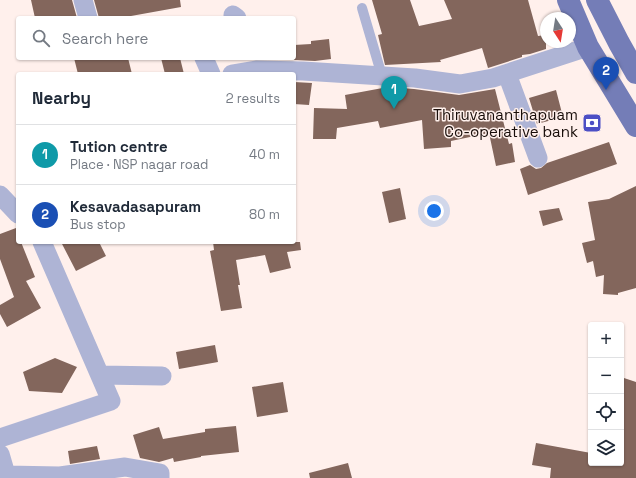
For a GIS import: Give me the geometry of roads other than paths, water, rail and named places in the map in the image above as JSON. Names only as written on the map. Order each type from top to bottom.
[{"type":"main road","points":[[568,0],[588,47],[636,126]]},
{"type":"main road","points":[[597,0],[618,43],[636,73]]},
{"type":"street","points":[[82,0],[87,16]]},
{"type":"street","points":[[244,72],[277,64],[460,84],[507,74],[588,47]]},
{"type":"street","points":[[205,60],[211,72]]},
{"type":"street","points":[[507,74],[538,158]]},
{"type":"street","points":[[0,195],[16,212]]},
{"type":"street","points":[[0,438],[111,401],[43,244]]},
{"type":"street","points":[[100,375],[162,376]]},
{"type":"street","points":[[0,454],[7,476],[60,476],[125,467],[160,473],[160,478]]},
{"type":"lane","points":[[362,8],[382,76]]},
{"type":"place","name":"Kesavadasapuram","points":[[606,90]]},
{"type":"place","name":"Tution centre","points":[[394,109]]},
{"type":"place","name":"Thiruvananthapuam Co-operative bank","points":[[592,123]]}]
